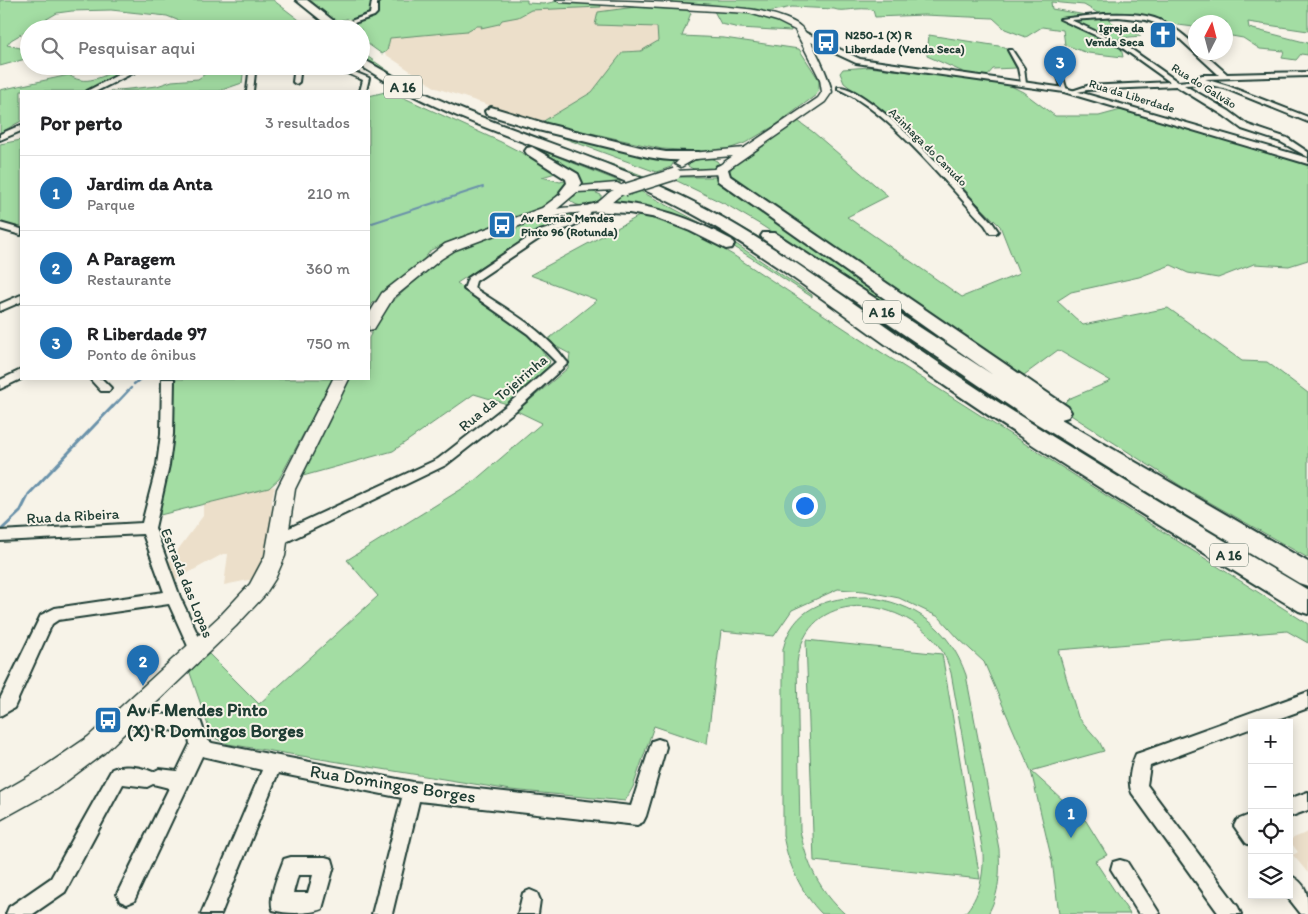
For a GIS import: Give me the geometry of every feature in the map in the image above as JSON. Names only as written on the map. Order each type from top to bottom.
[{"type":"highway","points":[[301,0],[333,20]]},
{"type":"highway","name":"A 16","points":[[370,58],[434,92],[490,115],[640,170],[696,195],[739,218],[826,272],[949,358],[1041,417],[1196,511],[1308,574]]},
{"type":"highway","name":"A 16","points":[[370,60],[413,93],[467,121],[524,147],[571,176],[575,183],[566,193]]},
{"type":"highway","name":"A 16","points":[[434,92],[527,122],[648,154],[666,156],[694,155]]},
{"type":"highway","name":"A 16","points":[[446,109],[615,172],[702,213],[766,252],[943,375],[1052,447],[1308,603]]},
{"type":"highway","name":"A 16","points":[[720,164],[724,178],[1046,402],[1223,515],[1308,574]]},
{"type":"highway","name":"A 16","points":[[593,207],[639,209],[681,223],[716,238],[992,418],[1052,447]]},
{"type":"main road","points":[[560,0],[652,2],[766,14],[793,25],[824,54],[828,85],[827,92],[822,100],[808,112],[753,147],[720,164],[694,155],[685,158],[671,173]]},
{"type":"main road","points":[[525,220],[552,207],[566,193],[580,188],[620,188],[671,173],[711,173],[736,153],[753,147]]},
{"type":"main road","points":[[682,163],[686,169],[698,173]]},
{"type":"main road","points":[[593,207],[606,192],[595,188]]},
{"type":"main road","points":[[370,324],[387,296],[450,247],[525,220],[558,211],[593,207],[620,188]]},
{"type":"main road","points":[[566,193],[563,198],[567,205],[593,207]]},
{"type":"main road","points":[[0,807],[22,796],[71,764],[197,650],[257,590],[268,573],[279,539],[286,489],[340,380]]},
{"type":"street","points":[[358,20],[374,13],[374,2],[377,0]]},
{"type":"street","name":"Rua do Galvão","points":[[1188,43],[1170,26],[1143,18],[1121,16],[1062,19],[1123,46],[1177,84],[1226,113],[1245,127],[1284,140],[1308,155]]},
{"type":"street","points":[[801,34],[824,54]]},
{"type":"street","points":[[1010,51],[1021,68],[1024,84]]},
{"type":"street","name":"Rua da Liberdade","points":[[824,54],[848,57],[878,65],[1065,90],[1308,161]]},
{"type":"street","points":[[1207,60],[1224,76]]},
{"type":"street","points":[[1060,74],[1065,90]]},
{"type":"street","points":[[1205,82],[1200,78],[1308,74]]},
{"type":"street","points":[[93,90],[120,75]]},
{"type":"street","points":[[250,90],[252,75]]},
{"type":"street","points":[[296,82],[297,75]]},
{"type":"street","points":[[357,75],[367,79],[362,90]]},
{"type":"street","points":[[1074,92],[1087,88],[1205,82],[1226,87],[1308,120]]},
{"type":"street","name":"Azinhaga do Canudo","points":[[840,88],[851,92],[888,120],[927,158],[989,224],[993,231]]},
{"type":"street","points":[[0,137],[20,128]]},
{"type":"street","points":[[1265,148],[1284,140]]},
{"type":"street","name":"Rua da Tojeirinha","points":[[279,539],[442,462],[510,408],[562,363],[535,334],[469,288],[471,280],[540,234],[568,225],[586,214],[593,207]]},
{"type":"street","points":[[0,226],[20,232]]},
{"type":"street","points":[[0,308],[20,298]]},
{"type":"street","points":[[0,385],[20,375]]},
{"type":"street","points":[[97,380],[105,388]]},
{"type":"street","name":"Estrada das Lopas","points":[[168,380],[167,434],[163,465],[148,528],[173,597],[197,650]]},
{"type":"street","name":"Rua da Ribeira","points":[[0,536],[148,528]]},
{"type":"street","points":[[0,708],[8,702],[46,620],[55,614],[173,597]]},
{"type":"street","points":[[1231,914],[1138,787],[1142,760],[1308,700]]},
{"type":"street","points":[[124,718],[194,726],[200,745],[181,780],[127,894]]},
{"type":"street","name":"Rua Domingos Borges","points":[[200,745],[209,751],[413,791],[637,816],[658,747]]},
{"type":"street","points":[[211,914],[273,764]]},
{"type":"street","points":[[16,914],[58,885],[118,775],[181,780]]},
{"type":"street","points":[[382,914],[413,791]]},
{"type":"street","points":[[1293,807],[1308,801]]},
{"type":"street","points":[[1248,824],[1243,826],[1248,832]]},
{"type":"street","points":[[1120,869],[1150,914]]},
{"type":"street","points":[[1293,889],[1308,908]]},
{"type":"shaded area","points":[[581,5],[636,8],[676,23],[658,66],[560,124],[519,115],[436,88],[385,54],[390,38],[496,11]]},
{"type":"shaded area","points":[[275,486],[272,498],[270,540],[266,556],[254,579],[224,585],[228,554],[223,554],[175,580],[168,563],[203,516],[203,504]]},
{"type":"shaded area","points":[[1308,832],[1308,873],[1293,855],[1298,852],[1293,845],[1293,838]]},
{"type":"green space","points":[[0,0],[273,0],[299,20],[177,20],[167,16],[111,10],[57,13],[45,20],[20,20],[20,35],[7,45],[20,48],[20,60],[0,66]]},
{"type":"green space","points":[[310,0],[371,0],[371,10],[368,16],[351,20],[334,20]]},
{"type":"green space","points":[[381,0],[527,0],[527,3],[544,4],[558,1],[600,3],[601,7],[531,10],[518,17],[502,20],[499,24],[481,28],[482,26],[476,26],[467,31],[390,38],[387,51],[382,54],[370,45],[370,20],[361,20],[378,13],[378,3]]},
{"type":"green space","points":[[663,0],[1308,0],[1308,31],[1248,22],[1249,28],[1308,43],[1308,55],[1301,54],[1296,60],[1282,58],[1284,51],[1260,49],[1243,38],[1233,36],[1233,15],[1188,15],[1188,26],[1146,17],[1103,16],[1084,5],[1051,2],[1052,9],[1108,19],[1117,26],[1141,36],[1119,38],[1123,57],[1088,53],[1065,45],[1063,30],[1042,27],[1026,37],[1005,29],[993,18],[924,15],[875,17],[873,10],[868,9],[838,10],[792,7],[768,12],[684,5]]},
{"type":"green space","points":[[635,7],[686,10],[691,13],[682,36],[724,38],[799,49],[819,80],[819,89],[816,95],[776,125],[745,143],[720,152],[662,149],[542,122],[592,92],[623,52],[641,51],[658,41],[657,27],[595,25],[598,12]]},
{"type":"green space","points":[[714,11],[744,13],[764,17],[783,24],[791,29],[791,31],[740,28],[721,24]]},
{"type":"green space","points":[[929,35],[1005,47],[1016,68],[993,69],[986,77],[970,75],[927,56]]},
{"type":"green space","points":[[370,58],[404,81],[473,114],[644,176],[637,178],[453,108],[384,73],[370,63]]},
{"type":"green space","points":[[869,67],[1005,83],[1023,92],[1055,116],[1099,116],[1121,110],[1308,164],[1308,260],[1289,266],[1254,264],[1218,278],[1188,273],[1171,265],[1139,277],[1071,292],[1057,301],[1083,325],[1168,308],[1242,361],[1267,362],[1308,393],[1308,558],[1181,486],[1060,408],[1068,399],[1111,381],[1058,350],[1024,375],[729,176],[728,173],[735,164],[798,121],[888,196],[847,217],[962,297],[1019,274],[1000,226],[944,171],[866,100],[844,83],[840,73],[843,69]]},
{"type":"green space","points":[[69,75],[83,80],[106,75],[116,75],[87,90],[20,90],[20,122],[0,133],[0,90]]},
{"type":"green space","points":[[204,75],[243,75],[242,83],[222,90],[119,90],[157,86],[172,81],[198,79]]},
{"type":"green space","points":[[389,91],[501,142],[559,172],[542,177],[560,182],[568,180],[569,185],[561,190],[553,200],[527,216],[460,237],[431,250],[424,259],[372,304],[370,309],[370,96]]},
{"type":"green space","points":[[539,129],[676,158],[671,167],[656,172]]},
{"type":"green space","points":[[20,140],[20,229],[0,223],[0,144]]},
{"type":"green space","points":[[533,147],[621,182],[602,187],[579,185],[531,149]]},
{"type":"green space","points":[[710,158],[719,164],[712,169],[699,170],[688,166],[691,159]]},
{"type":"green space","points":[[681,177],[718,177],[903,308],[1022,396],[761,225],[727,205],[673,179]]},
{"type":"green space","points":[[658,184],[698,203],[773,246],[1041,427],[1308,587],[1308,596],[652,186]]},
{"type":"green space","points":[[589,190],[601,195],[601,201],[589,206],[581,206],[573,203],[569,198],[576,192]]},
{"type":"green space","points":[[638,190],[718,232],[812,295],[812,297],[704,229],[613,205],[620,196]]},
{"type":"green space","points":[[573,214],[564,223],[537,231],[457,283],[528,334],[550,361],[548,367],[507,404],[474,394],[393,451],[303,476],[302,469],[347,380],[370,380],[370,336],[382,311],[433,265],[458,248],[534,221]]},
{"type":"green space","points":[[641,215],[695,233],[733,255],[862,340],[1308,624],[1308,643],[1287,631],[1058,650],[1078,717],[1099,741],[1104,751],[1031,771],[984,662],[939,617],[899,598],[864,591],[838,589],[792,610],[774,636],[721,631],[707,744],[654,726],[633,787],[625,801],[511,790],[228,744],[212,737],[189,670],[209,654],[259,704],[378,596],[347,560],[473,482],[542,423],[517,411],[568,368],[570,354],[546,341],[597,300],[530,275]]},
{"type":"green space","points":[[175,380],[332,380],[279,479],[269,488],[160,515]]},
{"type":"green space","points":[[866,597],[900,605],[928,620],[950,643],[966,675],[999,849],[998,882],[995,898],[988,914],[964,914],[974,900],[980,885],[983,853],[949,666],[938,645],[921,628],[901,616],[879,608],[857,606],[836,610],[817,621],[804,638],[797,663],[800,830],[806,854],[815,876],[828,896],[845,914],[822,914],[796,878],[788,857],[783,835],[783,649],[788,635],[795,624],[813,608],[838,599]]},
{"type":"green space","points":[[806,640],[942,654],[980,879],[814,861]]},
{"type":"green space","points":[[1031,771],[1086,821],[1107,855],[1095,861],[1130,914],[1059,914],[1052,861]]},
{"type":"waterway","points":[[370,224],[483,187]]},
{"type":"waterway","points":[[134,384],[139,380]]},
{"type":"waterway","points":[[112,408],[131,388]]},
{"type":"waterway","points":[[0,531],[20,512],[29,494],[113,406]]},
{"type":"place","name":"Igreja da Venda Seca","points":[[1163,35]]},
{"type":"place","name":"N250-1 (X) R Liberdade (Venda Seca)","points":[[826,42]]},
{"type":"place","name":"R Liberdade 97","points":[[1060,87]]},
{"type":"place","name":"Av Fernão Mendes Pinto 96 (Rotunda)","points":[[502,225]]},
{"type":"place","name":"A Paragem","points":[[143,686]]},
{"type":"place","name":"Av F Mendes Pinto (X) R Domingos Borges","points":[[108,720]]},
{"type":"place","name":"Jardim da Anta","points":[[1071,838]]}]
